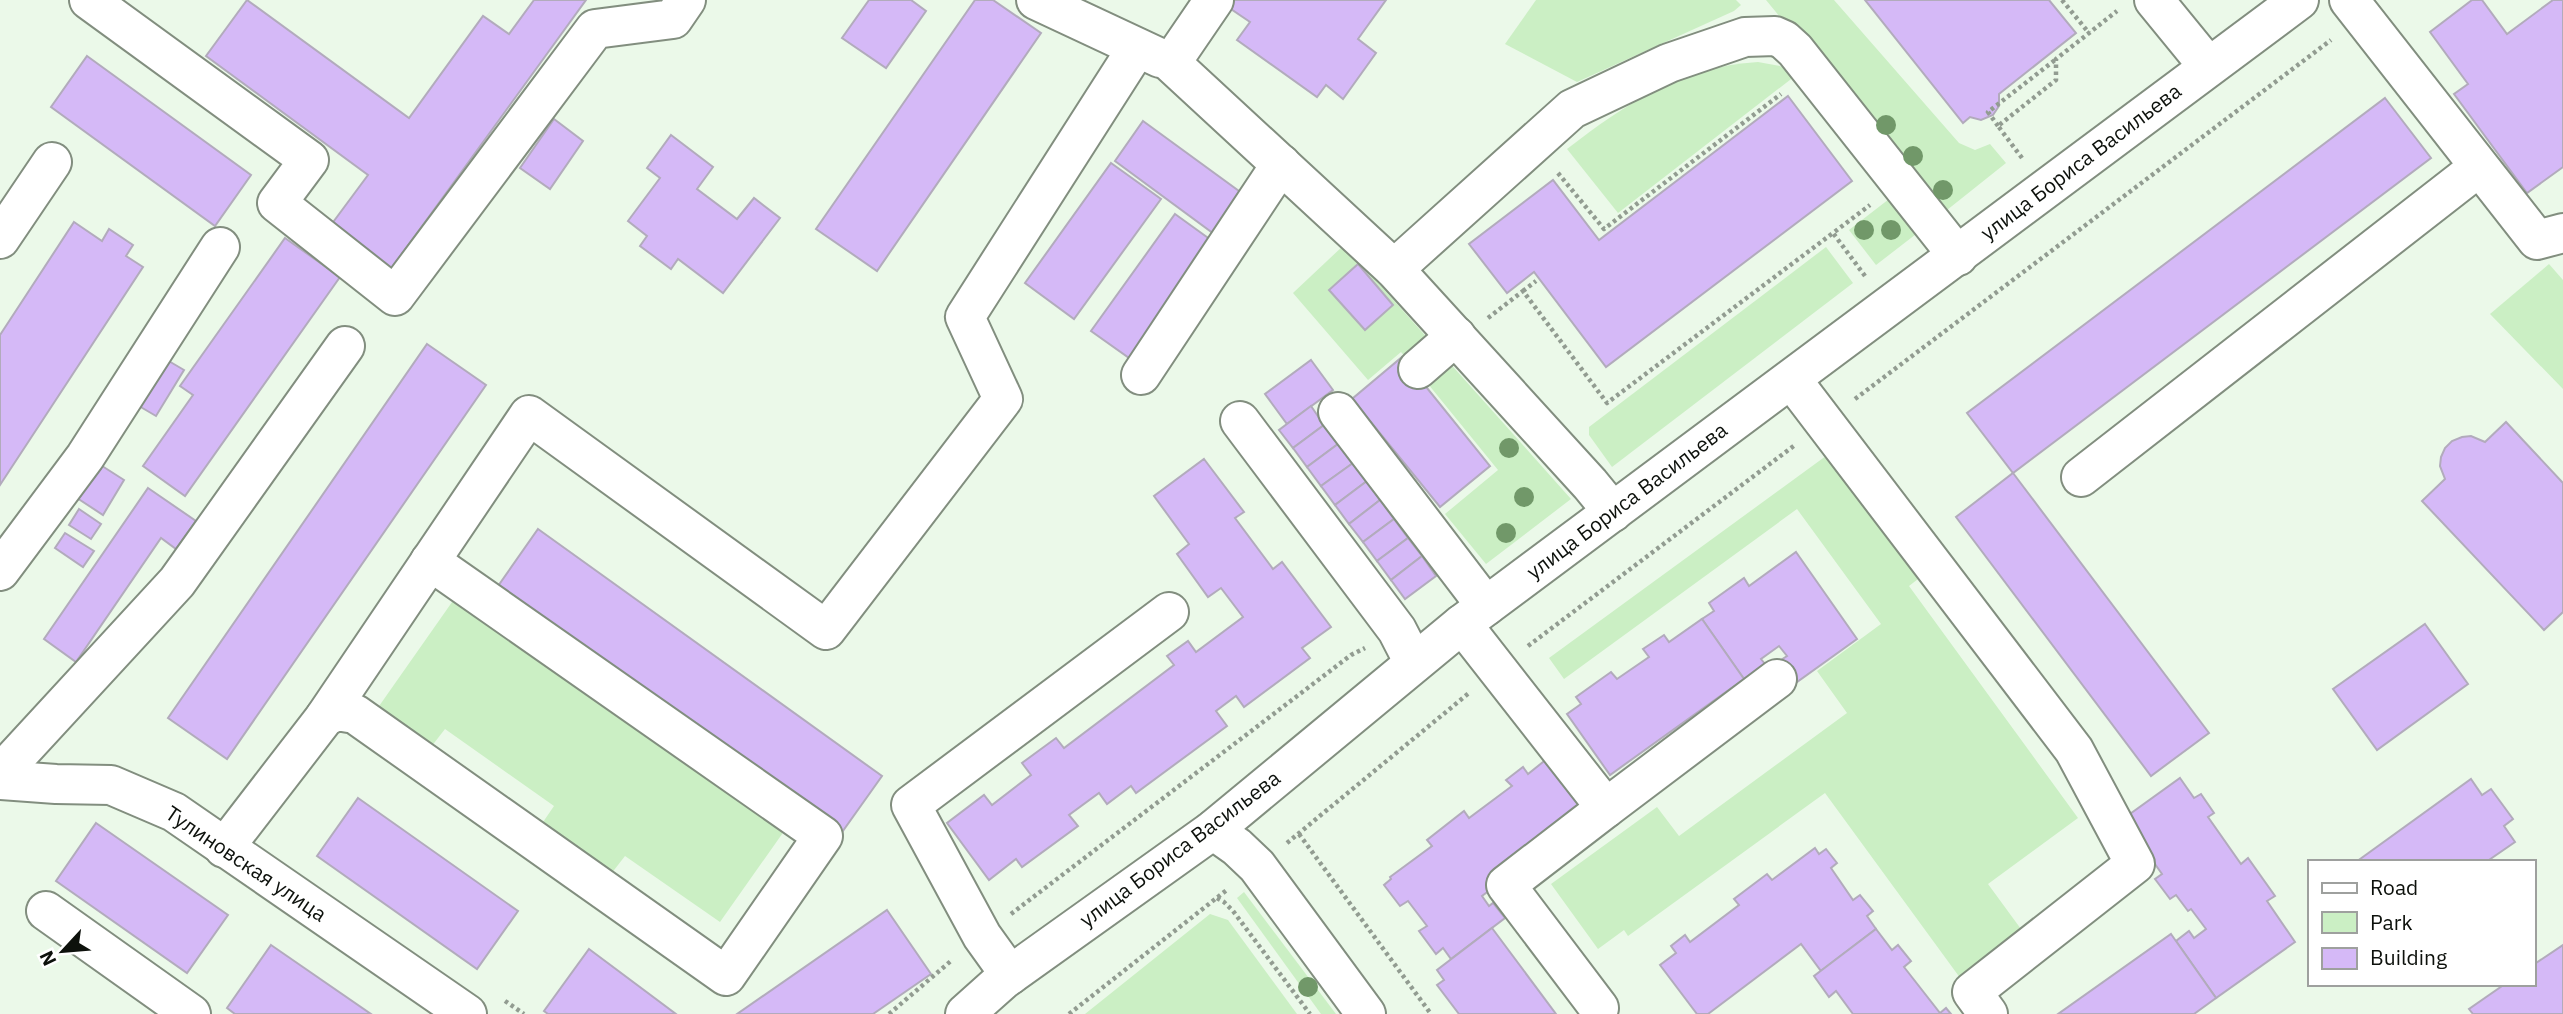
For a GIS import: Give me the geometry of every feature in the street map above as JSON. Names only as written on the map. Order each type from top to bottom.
[{"type":"street","points":[[89,0],[309,160],[277,203],[395,296],[595,29],[673,19],[685,0]]},
{"type":"street","points":[[1035,0],[1171,64],[1394,269],[1613,512]]},
{"type":"street","points":[[1171,64],[1214,0]]},
{"type":"street","name":"улица Бориса Васильева","points":[[965,1014],[1010,975],[1213,830],[1474,615],[2298,0]]},
{"type":"street","points":[[2137,4],[2208,66]]},
{"type":"street","points":[[2356,8],[2537,240],[2563,233]]},
{"type":"street","points":[[1394,269],[1572,109],[1669,63],[1745,37],[1775,36],[1795,50],[1958,256]]},
{"type":"street","points":[[224,848],[325,717],[529,415],[826,630],[1003,399],[965,317],[1137,48]]},
{"type":"street","points":[[0,239],[52,162]]},
{"type":"street","points":[[1141,375],[1281,164]]},
{"type":"street","points":[[2081,477],[2479,167]]},
{"type":"street","points":[[0,571],[85,457],[220,247]]},
{"type":"street","points":[[1418,369],[1458,338]]},
{"type":"street","points":[[0,774],[177,582],[345,346]]},
{"type":"street","points":[[1792,380],[2074,750],[2135,864],[1972,992],[1988,1014]]},
{"type":"street","points":[[1338,412],[1474,615],[1497,669],[1606,808]]},
{"type":"street","points":[[1240,421],[1397,630],[1414,663]]},
{"type":"street","points":[[325,717],[337,711],[355,714],[726,976],[823,836],[430,561]]},
{"type":"street","points":[[1010,975],[982,936],[911,805],[1170,612]]},
{"type":"street","points":[[1599,1012],[1506,884],[1777,679]]},
{"type":"street","name":"Тулиновская улица","points":[[0,780],[111,785],[174,811],[467,1014]]},
{"type":"street","points":[[1213,830],[1257,866],[1366,1014]]},
{"type":"street","points":[[46,911],[191,1014]]},
{"type":"path","points":[[2062,0],[2089,33]]},
{"type":"path","points":[[2029,167],[1988,112],[2089,33],[2137,4]]},
{"type":"path","points":[[1069,1014],[1299,834],[1497,669],[1825,422],[2356,8]]},
{"type":"path","points":[[1998,126],[2056,80],[2056,59]]},
{"type":"path","points":[[1533,144],[1604,229],[1781,93]]},
{"type":"path","points":[[1523,290],[1607,403],[1873,203]]},
{"type":"path","points":[[1833,233],[1872,285]]},
{"type":"path","points":[[1458,338],[1536,281]]},
{"type":"path","points":[[1299,834],[1431,1014]]},
{"type":"path","points":[[1217,898],[1233,911],[1310,1014]]},
{"type":"green space","points":[[1536,0],[1736,0],[1741,5],[1734,11],[1577,82],[1505,44]]},
{"type":"green space","points":[[1766,0],[1834,0],[1959,143],[1975,150],[1990,144],[2006,163],[1942,214]]},
{"type":"green space","points":[[1758,62],[1780,66],[1795,76],[1618,213],[1567,149],[1633,103],[1680,79],[1731,65]]},
{"type":"green space","points":[[1893,196],[1920,231],[1876,265],[1849,230]]},
{"type":"green space","points":[[1344,245],[1431,342],[1410,362],[1401,352],[1368,380],[1293,293]],"holes":[[[1358,264],[1393,305],[1365,330],[1329,290]]]},
{"type":"green space","points":[[1826,247],[1853,283],[1612,467],[1589,435],[1589,427]]},
{"type":"green space","points":[[2549,264],[2563,280],[2563,389],[2490,314]]},
{"type":"green space","points":[[1447,360],[1571,499],[1486,564],[1445,514],[1498,470],[1424,379]]},
{"type":"green space","points":[[1841,445],[1931,569],[1909,586],[2078,818],[1988,884],[2029,940],[1966,986],[1825,793],[1628,936],[1624,930],[1598,949],[1551,884],[1657,807],[1679,836],[1847,713],[1817,671],[1881,624],[1797,509],[1564,679],[1549,658]]},
{"type":"green space","points":[[457,595],[787,827],[720,922],[625,856],[611,874],[541,825],[554,806],[445,729],[431,747],[377,709]]},
{"type":"green space","points":[[1244,892],[1336,1014],[1321,1014],[1237,898]]},
{"type":"green space","points":[[1210,914],[1228,920],[1297,1014],[1085,1014]]},
{"type":"building","points":[[247,0],[409,118],[483,16],[509,34],[534,0],[586,0],[391,269],[331,225],[368,175],[206,56]]},
{"type":"building","points":[[869,0],[911,0],[926,11],[886,68],[842,38]]},
{"type":"building","points":[[975,0],[993,0],[1041,33],[877,271],[816,229]]},
{"type":"building","points":[[1234,0],[1386,0],[1358,39],[1376,53],[1343,99],[1326,85],[1317,97],[1237,40],[1250,22],[1228,7]]},
{"type":"building","points":[[1865,0],[2049,0],[2076,33],[1999,94],[1999,106],[1993,115],[1981,120],[1970,117],[1963,123]]},
{"type":"building","points":[[2472,0],[2482,0],[2507,34],[2553,0],[2563,0],[2563,167],[2527,193],[2454,94],[2468,84],[2430,32]]},
{"type":"building","points":[[87,56],[251,175],[215,226],[51,107]]},
{"type":"building","points":[[1788,96],[1852,181],[1606,367],[1534,272],[1507,293],[1469,244],[1553,180],[1599,240]]},
{"type":"building","points":[[2385,98],[2431,158],[2013,473],[1967,413]]},
{"type":"building","points":[[554,119],[583,141],[550,189],[520,168]]},
{"type":"building","points":[[1143,121],[1254,202],[1225,242],[1115,161]]},
{"type":"building","points":[[671,135],[713,167],[697,189],[737,219],[754,198],[780,218],[723,293],[678,259],[671,269],[640,246],[647,236],[628,221],[660,178],[647,168]]},
{"type":"building","points":[[1111,163],[1161,199],[1074,319],[1025,283]]},
{"type":"building","points":[[1175,214],[1222,248],[1139,365],[1091,331]]},
{"type":"building","points":[[74,222],[102,241],[109,229],[133,245],[126,256],[143,267],[0,485],[0,335]]},
{"type":"building","points":[[285,238],[340,277],[185,496],[143,466],[193,395],[180,386]]},
{"type":"building","points":[[1358,264],[1393,305],[1365,330],[1329,290]]},
{"type":"building","points":[[427,344],[486,385],[227,759],[168,718]]},
{"type":"building","points":[[1402,357],[1490,466],[1440,507],[1352,399]]},
{"type":"building","points":[[167,360],[184,370],[156,416],[139,406]]},
{"type":"building","points":[[1311,360],[1333,390],[1287,424],[1265,394]]},
{"type":"building","points":[[1311,406],[1324,425],[1293,448],[1279,430]]},
{"type":"building","points":[[2506,422],[2563,483],[2563,612],[2544,630],[2422,501],[2445,479],[2440,466],[2441,457],[2452,441],[2471,436],[2485,442]]},
{"type":"building","points":[[1324,425],[1338,444],[1307,467],[1293,448]]},
{"type":"building","points":[[1338,444],[1353,463],[1321,486],[1307,467]]},
{"type":"building","points":[[1204,459],[1244,512],[1235,518],[1273,569],[1282,562],[1331,627],[1302,648],[1310,658],[1244,707],[1236,696],[1216,711],[1227,726],[1136,793],[1131,786],[1107,804],[1099,793],[1069,815],[1078,826],[1022,867],[1016,859],[989,880],[947,823],[984,795],[992,805],[1031,775],[1022,763],[1056,738],[1064,748],[1174,665],[1167,656],[1188,641],[1196,652],[1243,617],[1221,588],[1208,597],[1177,554],[1189,544],[1154,496]]},
{"type":"building","points":[[1353,463],[1367,481],[1335,505],[1321,486]]},
{"type":"building","points":[[99,464],[124,480],[103,515],[77,498]]},
{"type":"building","points":[[2013,473],[2209,733],[2151,776],[1956,517]]},
{"type":"building","points":[[1367,481],[1380,500],[1349,524],[1335,505]]},
{"type":"building","points":[[148,488],[196,521],[176,549],[161,538],[76,662],[44,639]]},
{"type":"building","points":[[1380,500],[1394,519],[1363,542],[1349,524]]},
{"type":"building","points":[[79,509],[101,524],[91,539],[69,525]]},
{"type":"building","points":[[1394,519],[1408,538],[1377,561],[1363,542]]},
{"type":"building","points":[[538,529],[882,776],[835,842],[491,596]]},
{"type":"building","points":[[65,533],[94,551],[83,567],[55,548]]},
{"type":"building","points":[[1408,538],[1422,556],[1391,580],[1377,561]]},
{"type":"building","points":[[1796,552],[1857,639],[1797,682],[1781,660],[1787,656],[1779,646],[1761,659],[1765,664],[1744,679],[1702,619],[1714,611],[1709,603],[1744,578],[1749,586]]},
{"type":"building","points":[[1422,556],[1436,576],[1405,599],[1391,580]]},
{"type":"building","points":[[1702,619],[1744,679],[1610,775],[1567,714],[1581,704],[1576,697],[1611,672],[1617,679],[1649,657],[1643,649],[1664,635],[1669,642]]},
{"type":"building","points":[[2425,624],[2468,684],[2377,750],[2333,689]]},
{"type":"building","points":[[1548,758],[1591,815],[1482,896],[1489,906],[1493,903],[1505,918],[1451,959],[1443,948],[1436,954],[1419,931],[1427,926],[1408,901],[1400,906],[1384,885],[1390,877],[1432,846],[1427,840],[1464,811],[1469,818],[1512,786],[1506,780],[1523,767],[1528,774]]},
{"type":"building","points":[[2180,778],[2194,798],[2201,794],[2214,813],[2208,817],[2241,864],[2248,858],[2275,896],[2267,901],[2295,942],[2216,998],[2176,941],[2189,931],[2194,938],[2206,929],[2176,895],[2170,899],[2155,879],[2162,874],[2123,819]]},
{"type":"building","points":[[2471,779],[2482,795],[2491,789],[2513,819],[2504,826],[2515,842],[2489,860],[2359,860]]},
{"type":"building","points":[[358,798],[518,911],[477,969],[317,856]]},
{"type":"building","points":[[96,823],[228,915],[187,973],[56,881]]},
{"type":"building","points":[[1815,848],[1819,854],[1826,849],[1837,863],[1831,868],[1853,900],[1860,895],[1873,911],[1867,916],[1876,929],[1821,971],[1801,944],[1708,1014],[1697,1014],[1660,965],[1676,953],[1671,946],[1685,935],[1690,942],[1739,905],[1734,899],[1767,874],[1772,880]]},
{"type":"building","points":[[887,910],[931,974],[873,1014],[737,1014]]},
{"type":"building","points":[[1492,928],[1556,1014],[1459,1014],[1437,985],[1444,980],[1437,970]]},
{"type":"building","points":[[1876,929],[1892,950],[1898,945],[1911,961],[1904,967],[1940,1013],[1946,1008],[1951,1014],[1853,1014],[1836,991],[1829,997],[1814,976]]},
{"type":"building","points":[[2171,934],[2216,998],[2194,1014],[2058,1014]]},
{"type":"building","points":[[271,945],[371,1014],[235,1014],[227,1008]]},
{"type":"building","points":[[2563,945],[2563,1014],[2473,1014],[2469,1009],[2502,986],[2535,986],[2535,964]]},
{"type":"building","points":[[589,949],[676,1014],[548,1014],[544,1011]]}]
